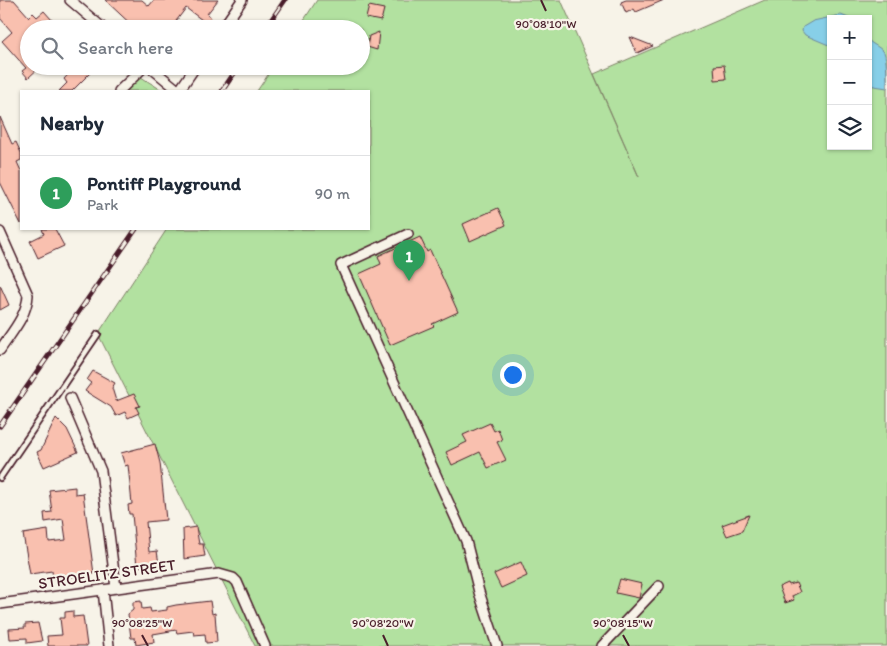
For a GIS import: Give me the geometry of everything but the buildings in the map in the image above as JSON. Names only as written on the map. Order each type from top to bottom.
[{"type":"street","points":[[70,0],[93,20]]},
{"type":"street","points":[[228,20],[242,0]]},
{"type":"street","points":[[120,90],[136,75]]},
{"type":"street","points":[[160,75],[178,90]]},
{"type":"street","points":[[180,90],[190,75]]},
{"type":"street","points":[[0,232],[28,295],[28,303],[22,317],[0,350]]},
{"type":"street","points":[[408,234],[340,265],[466,541],[479,592],[497,646]]},
{"type":"street","points":[[70,398],[100,471],[116,588]]},
{"type":"street","name":"STROELITZ STREET","points":[[0,604],[219,574],[233,578],[237,582],[266,646]]},
{"type":"street","points":[[602,646],[659,586]]},
{"type":"street","points":[[102,590],[109,646]]},
{"type":"lane","points":[[0,478],[98,334]]},
{"type":"green space","points":[[317,0],[561,0],[639,177],[594,74],[765,0],[887,0],[887,646],[255,646],[98,334],[166,230],[370,230],[370,90],[258,90],[268,75],[370,75],[370,20],[304,20]]},
{"type":"green space","points":[[141,77],[161,90],[128,90]]},
{"type":"water","points":[[827,18],[827,44],[805,35],[802,31],[803,27],[813,21]]},
{"type":"water","points":[[872,43],[884,52],[887,88],[872,86]]},
{"type":"railway","points":[[271,20],[285,0]]},
{"type":"railway","points":[[223,90],[233,75]]},
{"type":"railway","points":[[0,426],[135,230]]},
{"type":"place","name":"Pontiff Playground","points":[[409,281]]}]
